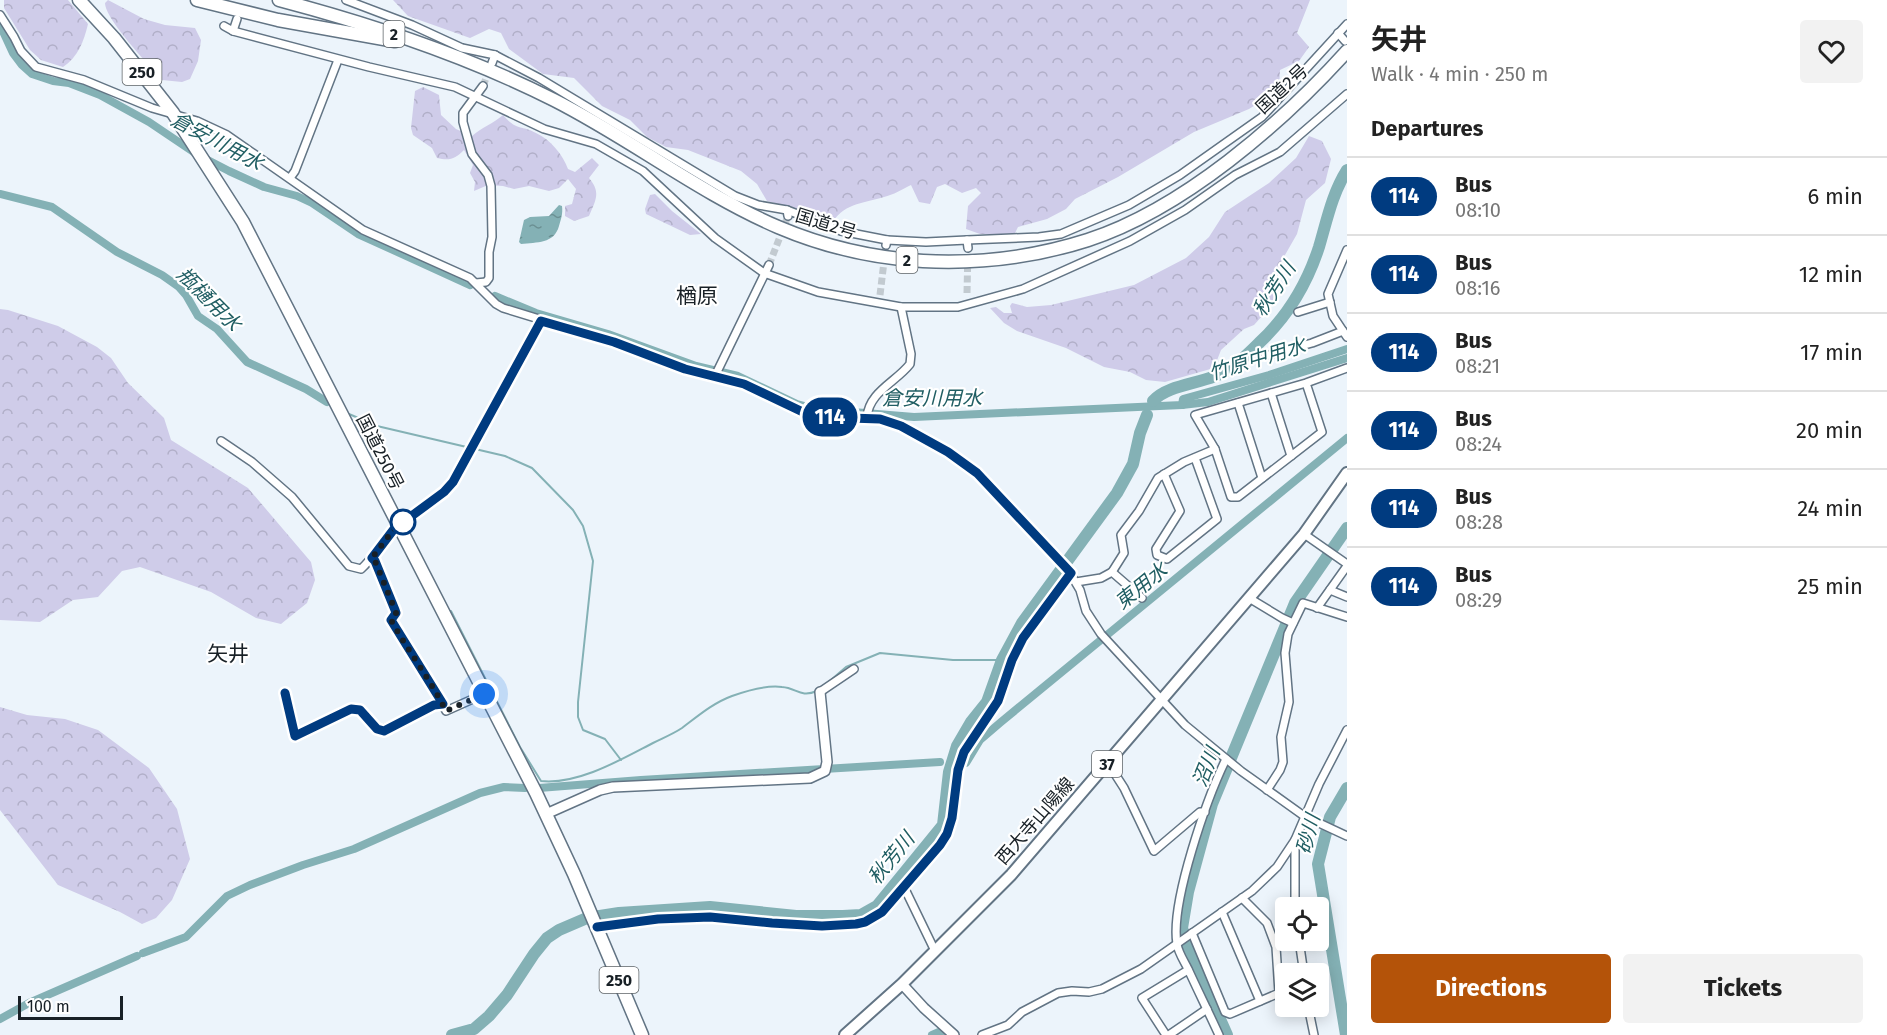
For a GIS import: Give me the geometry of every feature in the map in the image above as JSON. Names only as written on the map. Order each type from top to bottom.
[{"type":"highway","points":[[197,0],[278,20],[392,40],[448,53]]},
{"type":"highway","name":"国道2号","points":[[279,0],[339,16],[448,53],[499,74],[556,101],[743,211],[781,229],[822,244],[894,259],[970,262],[1050,251],[1130,223],[1196,185],[1248,145],[1301,98],[1346,46]]},
{"type":"highway","points":[[306,0],[330,8],[339,16]]},
{"type":"highway","name":"国道250号","points":[[83,3],[173,113],[213,172],[253,242],[546,814],[642,1035]]},
{"type":"main road","name":"西大寺山陽線","points":[[844,1035],[902,984],[1011,874],[1304,534],[1347,473]]},
{"type":"street","points":[[346,0],[412,25],[462,48],[530,73],[735,195],[758,205],[886,243],[967,244],[1061,234],[1129,206],[1180,175],[1262,117],[1347,24]]},
{"type":"street","points":[[0,15],[21,51],[36,67],[84,80],[227,135],[363,230],[470,278],[496,304],[541,321],[614,342],[685,369],[716,372],[807,414],[819,417],[868,414],[901,426],[967,465],[1060,560],[1076,582],[1086,611],[1102,636],[1185,725],[1226,759],[1306,817],[1347,836]]},
{"type":"street","points":[[233,31],[237,19]]},
{"type":"street","points":[[224,26],[233,31],[338,60],[455,87],[544,129],[596,144],[631,163],[716,238],[764,273],[818,292],[880,299],[901,307],[958,307],[1040,282],[1146,232],[1185,210],[1235,175],[1280,152],[1347,94]]},
{"type":"street","points":[[1338,33],[1346,46]]},
{"type":"street","points":[[290,178],[295,171],[338,60]]},
{"type":"street","points":[[476,283],[488,281],[492,237],[490,181],[472,154],[463,122],[463,113],[483,86]]},
{"type":"street","points":[[1265,356],[1345,334],[1333,316],[1328,294],[1347,250]]},
{"type":"street","points":[[716,372],[769,265]]},
{"type":"street","points":[[967,293],[967,303]]},
{"type":"street","points":[[1298,312],[1330,302]]},
{"type":"street","points":[[868,414],[873,400],[910,364],[911,354],[901,307]]},
{"type":"street","points":[[221,441],[252,462],[292,497],[349,566],[361,569],[398,526],[449,487],[541,321]]},
{"type":"street","points":[[1306,383],[1322,432],[1238,497],[1231,497],[1215,449],[1195,415],[1306,383],[1347,368]]},
{"type":"street","points":[[1271,393],[1291,456]]},
{"type":"street","points":[[1238,403],[1262,478]]},
{"type":"street","points":[[1076,582],[1101,578],[1112,572],[1124,553],[1121,535],[1139,511],[1158,478],[1215,449]]},
{"type":"street","points":[[1164,474],[1180,511],[1156,549],[1157,555],[1167,559],[1217,519],[1195,458]]},
{"type":"street","points":[[1304,534],[1347,565],[1317,608]]},
{"type":"street","points":[[372,558],[396,613],[391,620],[446,711],[484,694]]},
{"type":"street","points":[[596,926],[658,919],[710,917],[822,926],[865,922],[882,912],[947,834],[952,818],[958,770],[964,752],[998,701],[1012,660],[1023,638],[1069,571]]},
{"type":"street","points":[[1112,572],[1142,598]]},
{"type":"street","points":[[1330,590],[1347,597]]},
{"type":"street","points":[[1249,598],[1293,623]]},
{"type":"street","points":[[1267,790],[1281,770],[1283,762],[1281,737],[1289,702],[1285,653],[1288,634],[1293,623],[1303,603],[1347,617]]},
{"type":"street","points":[[546,814],[600,790],[613,787],[810,778],[820,775],[825,771],[827,762],[820,692],[854,669]]},
{"type":"street","points":[[285,693],[295,736],[351,709],[360,710],[377,729],[384,731],[434,705],[443,704]]},
{"type":"street","points":[[982,1035],[1008,1025],[1022,1012],[1058,993],[1089,992],[1141,969],[1252,891],[1276,867],[1295,840],[1347,730]]},
{"type":"street","points":[[1219,1035],[1177,945],[1180,901],[1205,812],[1226,759]]},
{"type":"street","points":[[1108,764],[1124,788],[1154,851],[1200,812],[1205,812]]},
{"type":"street","points":[[1295,840],[1295,897]]},
{"type":"street","points":[[904,887],[935,951]]},
{"type":"street","points":[[1192,933],[1225,1012],[1230,1014],[1279,993],[1276,947],[1266,922],[1242,898]]},
{"type":"street","points":[[1222,912],[1260,1001]]},
{"type":"street","points":[[1188,970],[1142,998],[1167,1035],[1207,1009]]},
{"type":"street","points":[[902,984],[954,1035]]},
{"type":"street","points":[[1310,1017],[1314,1035]]},
{"type":"green space","points":[[4,0],[68,0],[88,24],[73,58],[63,67],[41,60],[30,50],[4,8]]},
{"type":"green space","points":[[108,0],[144,19],[165,25],[195,28],[201,40],[198,61],[190,79],[182,82],[162,80],[112,20],[105,3]]},
{"type":"green space","points":[[393,0],[1310,0],[1297,33],[1309,47],[1299,61],[1280,70],[1279,90],[1249,109],[1194,132],[1118,177],[1075,199],[1066,209],[1047,219],[1018,227],[1014,235],[980,234],[966,229],[968,206],[981,193],[976,188],[962,193],[945,184],[937,187],[930,204],[919,202],[911,185],[891,195],[847,209],[835,218],[830,226],[798,213],[790,207],[767,201],[757,184],[741,171],[688,150],[666,147],[647,137],[630,120],[602,106],[574,78],[543,74],[509,49],[501,33],[489,29],[470,38],[408,16]]},
{"type":"green space","points":[[423,87],[439,95],[441,115],[456,129],[472,136],[503,115],[516,126],[530,130],[547,140],[560,153],[568,169],[575,172],[592,158],[599,165],[589,178],[595,188],[596,196],[589,216],[574,221],[565,216],[565,206],[572,204],[576,189],[568,179],[559,188],[549,191],[529,186],[514,189],[488,185],[474,191],[475,182],[470,173],[473,165],[464,150],[452,158],[437,158],[432,148],[413,135],[411,128],[415,91]]},
{"type":"green space","points":[[1309,136],[1322,141],[1331,159],[1325,183],[1306,200],[1297,234],[1281,262],[1272,305],[1254,325],[1244,329],[1221,350],[1214,368],[1165,382],[1146,380],[1130,372],[1104,367],[1066,348],[1017,331],[1004,323],[990,308],[996,307],[1004,313],[1012,313],[1010,306],[1012,303],[1027,307],[1051,305],[1134,285],[1186,258],[1209,237],[1225,212],[1269,183],[1296,158]]},
{"type":"green space","points":[[655,194],[701,234],[690,235],[646,214],[645,209],[650,195]]},
{"type":"green space","points":[[0,309],[58,326],[97,347],[111,358],[128,383],[164,418],[171,440],[248,488],[311,562],[315,580],[307,603],[281,624],[256,618],[211,592],[140,567],[122,571],[98,597],[73,600],[40,622],[0,620]]},
{"type":"green space","points":[[0,707],[27,715],[65,719],[98,730],[149,768],[177,809],[190,859],[172,900],[156,918],[142,924],[58,885],[0,810]]},
{"type":"water","points":[[559,205],[562,206],[562,216],[557,232],[553,236],[539,242],[521,244],[519,242],[524,220],[530,217],[549,216]]},
{"type":"waterway","name":"倉安川用水","points":[[0,25],[13,53],[32,74],[53,81],[69,83],[100,95],[149,122],[198,155],[229,171],[264,187],[297,196],[312,203],[358,234],[470,285]]},
{"type":"waterway","name":"秋芳川","points":[[1153,401],[1160,395],[1178,387],[1219,375],[1228,370],[1269,333],[1295,299],[1308,274],[1334,198],[1347,170]]},
{"type":"waterway","name":"瓶樋用水","points":[[0,194],[52,207],[117,252],[162,275],[179,287],[198,316],[217,329],[247,362],[306,389],[327,402]]},
{"type":"waterway","name":"倉安川用水","points":[[495,296],[536,313],[608,334],[696,366],[738,376],[797,404],[816,409],[914,417],[1208,402],[1347,358]]},
{"type":"waterway","name":"竹原中用水","points":[[1182,405],[1183,399],[1269,375],[1347,349]]},
{"type":"waterway","points":[[349,414],[377,426],[505,456],[532,468],[573,510],[583,526],[593,561],[578,717],[583,730],[605,739],[621,760]]},
{"type":"waterway","name":"秋芳川","points":[[452,1035],[474,1029],[489,1016],[507,995],[547,938],[587,918],[619,913],[710,907],[796,916],[843,916],[861,915],[877,906],[943,825],[949,772],[957,746],[971,722],[987,702],[1002,660],[1022,623],[1117,493],[1133,464],[1147,415]]},
{"type":"waterway","name":"東用水","points":[[962,763],[966,763],[980,740],[1001,722],[1347,438]]},
{"type":"waterway","name":"沼川","points":[[1227,1035],[1182,928],[1188,892],[1212,804],[1295,603],[1347,528]]},
{"type":"waterway","points":[[451,611],[520,747],[541,781],[570,779],[599,770],[675,732],[712,706],[738,694],[770,687],[787,688],[802,693],[817,691]]},
{"type":"waterway","points":[[824,686],[846,667],[880,653],[953,660],[1002,660]]},
{"type":"waterway","points":[[539,788],[940,762]]},
{"type":"waterway","points":[[143,953],[186,937],[227,896],[250,885],[354,849],[480,793],[504,787],[525,788]]},
{"type":"waterway","name":"砂川","points":[[1346,1035],[1318,864],[1330,817],[1347,788]]},
{"type":"waterway","points":[[0,1019],[29,1003],[137,956]]},
{"type":"waterway","name":"東用水","points":[[932,1035],[939,1032],[944,1035]]},
{"type":"tunnel","points":[[483,86],[490,68]]},
{"type":"tunnel","points":[[769,265],[788,216]]},
{"type":"tunnel","points":[[880,295],[886,245]]},
{"type":"tunnel","points":[[967,293],[968,248]]},
{"type":"bus line","name":"114","points":[[285,693],[295,736],[351,709],[360,710],[377,729],[384,731],[434,705],[443,704],[391,620],[396,613],[372,558],[394,529],[444,492],[453,482],[541,321],[614,342],[685,369],[744,384],[807,414],[819,417],[867,417],[891,422],[948,452],[977,473],[996,496],[1071,573],[1023,638],[1012,660],[998,701],[964,752],[958,770],[952,818],[947,834],[890,905],[873,918],[856,924],[822,926],[710,917],[658,919],[597,927]]},
{"type":"district","name":"楢原","points":[[697,296]]},
{"type":"district","name":"矢井","points":[[228,654]]},
{"type":"route","points":[[403,522],[394,529],[372,558],[396,613],[391,620],[429,678],[446,711],[484,694]]}]
